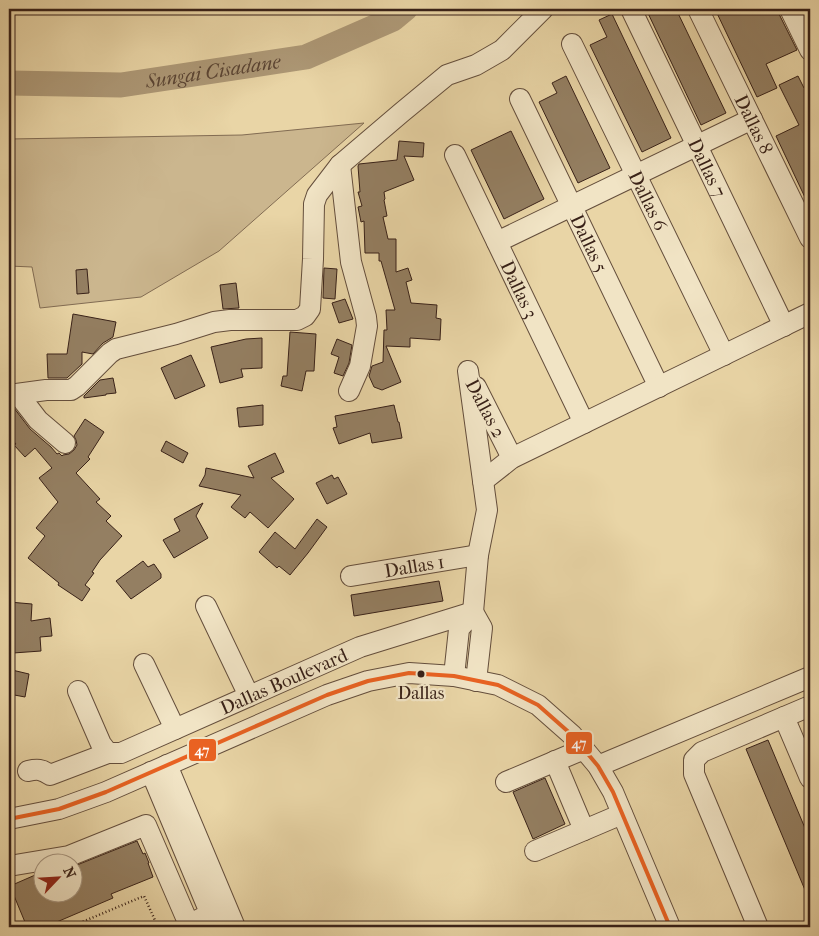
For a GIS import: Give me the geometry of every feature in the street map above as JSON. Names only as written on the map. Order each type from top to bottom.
[{"type":"street","points":[[13,394],[73,389],[116,349],[214,322],[230,320],[296,320],[305,316],[310,309],[314,259],[315,198],[340,164],[447,75],[476,65],[502,50],[543,9]]},
{"type":"street","name":"Dallas 7","points":[[630,9],[784,326]]},
{"type":"street","name":"Dallas 8","points":[[698,9],[810,238]]},
{"type":"street","points":[[790,9],[810,50]]},
{"type":"street","name":"Dallas 6","points":[[572,44],[724,355]]},
{"type":"street","name":"Dallas 5","points":[[520,99],[659,387]]},
{"type":"street","points":[[497,242],[752,118]]},
{"type":"street","name":"Dallas 3","points":[[455,155],[584,423]]},
{"type":"street","points":[[340,164],[351,262],[367,326],[360,366],[349,391]]},
{"type":"street","points":[[476,681],[482,628],[473,612],[478,555],[487,510],[483,481],[512,458],[810,313]]},
{"type":"street","name":"Dallas 2","points":[[483,481],[468,372],[512,458]]},
{"type":"street","points":[[13,394],[38,420],[65,443]]},
{"type":"street","name":"Dallas 1","points":[[351,576],[478,555]]},
{"type":"street","points":[[206,606],[249,696]]},
{"type":"street","points":[[454,676],[459,629],[473,612]]},
{"type":"street","name":"Dallas Boulevard","points":[[28,771],[37,769],[50,775],[104,748],[121,753],[360,647],[473,612]]},
{"type":"street","points":[[144,664],[175,729]]},
{"type":"street","points":[[9,818],[59,809],[106,792],[327,694],[368,681],[409,673],[454,676],[498,685],[538,705],[572,735],[598,766],[613,792],[670,927]]},
{"type":"street","points":[[598,766],[810,677]]},
{"type":"street","points":[[78,691],[104,748]]},
{"type":"street","points":[[758,927],[694,774],[694,760],[702,752],[810,706]]},
{"type":"street","points":[[784,717],[810,778]]},
{"type":"street","points":[[506,782],[584,749]]},
{"type":"street","points":[[555,761],[584,830]]},
{"type":"street","points":[[9,866],[69,856],[146,824],[187,920],[192,923],[213,921],[159,768]]},
{"type":"street","points":[[159,768],[235,927]]},
{"type":"street","points":[[535,850],[622,814]]},
{"type":"path","points":[[70,927],[144,896],[158,927]]},
{"type":"shaded area","points":[[364,123],[219,251],[141,297],[40,308],[32,267],[9,266],[9,139],[242,135]]},
{"type":"building","points":[[646,9],[676,9],[726,113],[701,125]]},
{"type":"building","points":[[715,9],[778,9],[797,50],[766,64],[777,88],[757,97]]},
{"type":"building","points":[[612,14],[671,138],[642,152],[590,45],[607,37],[599,20]]},
{"type":"building","points":[[566,76],[610,168],[578,183],[539,102],[557,93],[552,83]]},
{"type":"building","points":[[798,76],[804,88],[810,85],[810,208],[776,136],[799,125],[779,85]]},
{"type":"building","points":[[511,131],[544,199],[504,219],[471,150]]},
{"type":"building","points":[[399,141],[424,143],[423,157],[404,156],[414,180],[384,192],[387,216],[383,217],[388,239],[396,239],[396,272],[408,268],[412,280],[406,282],[411,303],[437,305],[436,318],[441,319],[440,340],[410,338],[410,347],[386,346],[401,382],[382,390],[374,387],[369,376],[372,366],[383,362],[384,330],[387,330],[386,310],[395,310],[381,261],[379,261],[379,253],[365,253],[364,221],[361,222],[358,207],[362,206],[358,192],[360,192],[358,166],[359,164],[397,160]]},
{"type":"building","points":[[324,268],[337,269],[335,299],[323,298]]},
{"type":"building","points":[[87,269],[89,293],[77,294],[76,270]]},
{"type":"building","points":[[236,283],[239,308],[223,309],[220,285]]},
{"type":"building","points":[[345,299],[353,319],[339,323],[332,303]]},
{"type":"building","points":[[73,314],[116,322],[113,337],[103,343],[93,354],[82,352],[82,364],[67,378],[48,378],[47,354],[67,354]]},
{"type":"building","points":[[290,332],[316,334],[314,371],[306,371],[302,391],[281,386],[283,376],[287,376]]},
{"type":"building","points":[[262,338],[262,368],[241,369],[243,377],[220,383],[211,347],[246,339]]},
{"type":"building","points":[[337,339],[352,345],[349,363],[343,376],[334,373],[339,357],[331,354]]},
{"type":"building","points":[[191,355],[205,386],[175,399],[161,368]]},
{"type":"building","points":[[113,378],[116,393],[84,398],[100,380]]},
{"type":"building","points":[[263,405],[263,425],[239,427],[237,408]]},
{"type":"building","points":[[394,405],[402,438],[372,443],[370,433],[339,444],[333,428],[337,427],[335,416]]},
{"type":"building","points":[[14,408],[30,429],[57,454],[59,453],[62,456],[74,450],[77,445],[74,436],[85,419],[104,432],[88,457],[90,459],[76,473],[100,499],[96,502],[111,516],[106,521],[122,536],[100,560],[92,572],[94,573],[85,585],[90,589],[82,601],[58,585],[59,583],[28,558],[45,536],[36,528],[58,502],[39,478],[52,468],[35,448],[25,457],[9,436],[9,413]]},
{"type":"building","points":[[166,441],[188,453],[183,463],[161,451]]},
{"type":"building","points":[[275,453],[284,472],[271,478],[294,499],[268,528],[250,512],[245,518],[231,507],[241,495],[199,486],[205,475],[206,468],[254,478],[248,466]]},
{"type":"building","points":[[332,475],[334,479],[338,477],[347,494],[327,504],[316,483]]},
{"type":"building","points":[[203,503],[196,516],[208,538],[174,558],[163,540],[180,531],[174,519]]},
{"type":"building","points":[[317,519],[327,527],[290,575],[279,566],[277,568],[259,552],[275,532],[295,549]]},
{"type":"building","points":[[143,561],[148,567],[154,564],[161,574],[161,578],[131,599],[116,581]]},
{"type":"building","points":[[439,581],[443,601],[354,616],[351,595]]},
{"type":"building","points":[[9,602],[32,604],[31,621],[50,618],[52,636],[40,637],[41,651],[13,653],[12,641],[14,641],[11,615],[9,614]]},
{"type":"building","points":[[12,670],[29,674],[25,697],[9,694]]},
{"type":"building","points":[[768,740],[810,840],[810,902],[746,749]]},
{"type":"building","points":[[545,778],[565,824],[533,839],[513,792]]},
{"type":"building","points":[[137,841],[143,854],[145,853],[153,877],[111,894],[113,898],[45,927],[27,927],[10,886],[32,876],[32,904],[82,904],[82,863]]},
{"type":"waterway","name":"Sungai Cisadane","points":[[9,83],[121,85],[306,57],[393,19],[405,9]]},
{"type":"transit line","name":"47","points":[[9,819],[59,809],[106,792],[327,695],[368,681],[409,673],[454,676],[498,685],[538,705],[572,735],[598,766],[613,792],[670,927]]},
{"type":"place","name":"Dallas","points":[[421,674]]}]
